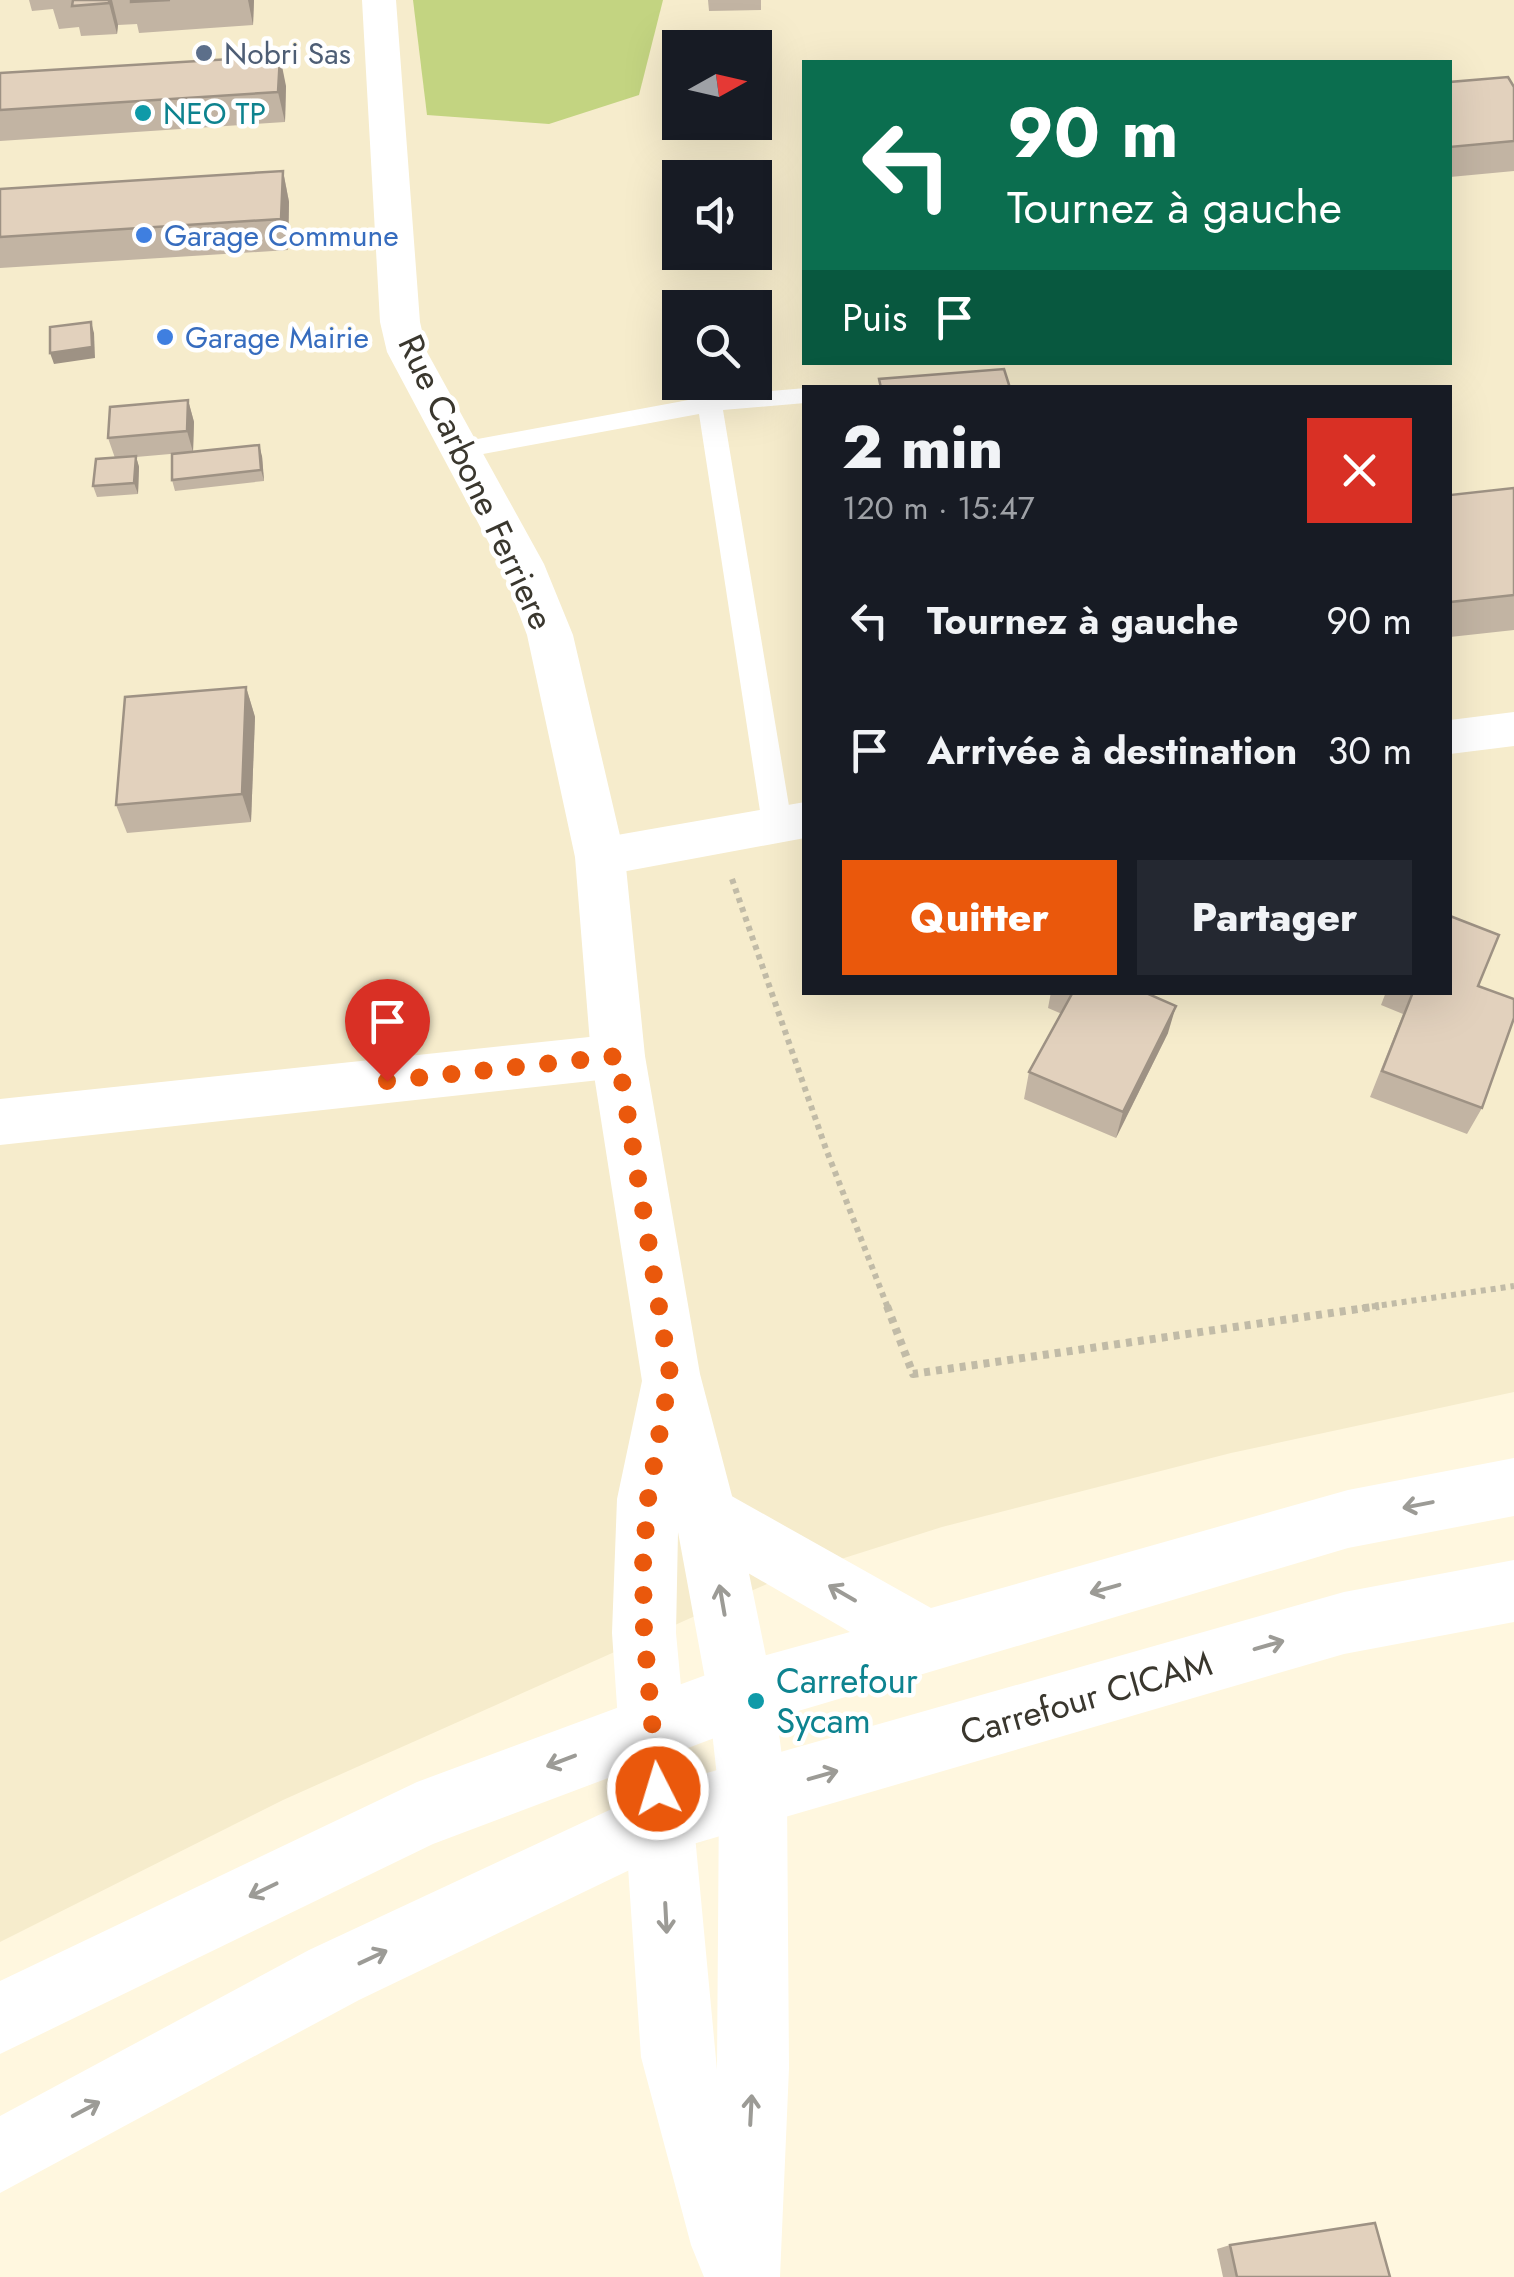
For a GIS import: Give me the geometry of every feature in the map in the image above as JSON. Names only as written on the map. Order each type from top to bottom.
[{"type":"street","name":"Rue Carbone Ferriere","points":[[379,0],[400,322],[407,352],[456,451],[522,564],[550,636],[600,857],[618,1056],[670,1374],[706,1515],[741,1695],[753,1795],[754,2068],[740,2277]]},
{"type":"street","points":[[1452,737],[1514,729]]},
{"type":"street","points":[[600,857],[791,822]]},
{"type":"street","points":[[0,1122],[618,1056]]},
{"type":"street","name":"Rue Carbone Ferriere","points":[[670,1374],[648,1499],[643,1564],[652,1726],[678,2058],[740,2277]]},
{"type":"street","points":[[0,2018],[417,1816],[652,1726],[741,1695],[1348,1518],[1514,1488]]},
{"type":"street","points":[[706,1515],[927,1641]]},
{"type":"street","name":"Carrefour CICAM","points":[[0,2156],[334,1976],[662,1820],[1344,1623],[1514,1591]]},
{"type":"lane","points":[[456,451],[710,404],[802,395]]},
{"type":"lane","points":[[710,404],[791,822]]},
{"type":"path","points":[[716,835],[826,1149],[913,1374],[1514,1286]]},
{"type":"shaded area","points":[[0,0],[1514,0],[1514,1392],[1231,1453],[942,1527],[778,1579],[283,1800],[0,1942]]},
{"type":"green space","points":[[413,0],[663,0],[639,95],[549,124],[427,115]]},
{"type":"building","points":[[73,0],[109,0],[109,3],[72,6]]},
{"type":"building","points":[[280,56],[278,92],[0,110],[0,73]]},
{"type":"building","points":[[1508,77],[1514,87],[1514,141],[1452,147],[1452,82]]},
{"type":"building","points":[[283,171],[281,219],[0,237],[0,189]]},
{"type":"building","points":[[91,322],[92,347],[50,353],[50,327]]},
{"type":"building","points":[[1004,369],[1009,385],[880,385],[879,379]]},
{"type":"building","points":[[188,400],[187,431],[108,438],[110,407]]},
{"type":"building","points":[[259,445],[261,470],[172,480],[172,454]]},
{"type":"building","points":[[136,456],[134,483],[93,486],[96,459]]},
{"type":"building","points":[[1514,488],[1514,595],[1452,602],[1452,495]]},
{"type":"building","points":[[246,687],[242,794],[116,805],[125,697]]},
{"type":"building","points":[[1452,917],[1499,935],[1478,986],[1514,999],[1514,1018],[1482,1108],[1382,1071],[1412,995],[1452,995]]},
{"type":"building","points":[[1071,995],[1151,995],[1176,1006],[1123,1112],[1029,1072]]},
{"type":"building","points":[[1375,2223],[1390,2277],[1237,2277],[1230,2245]]},
{"type":"place","name":"Nobri Sas","points":[[204,53]]},
{"type":"place","name":"NEO TP","points":[[143,113]]},
{"type":"place","name":"Garage Commune","points":[[144,235]]},
{"type":"place","name":"Garage Mairie","points":[[165,337]]},
{"type":"place","name":"Carrefour Sycam","points":[[756,1701]]},
{"type":"route","points":[[387,1081],[618,1056],[670,1374],[648,1499],[643,1564],[644,1633],[658,1789]]}]
